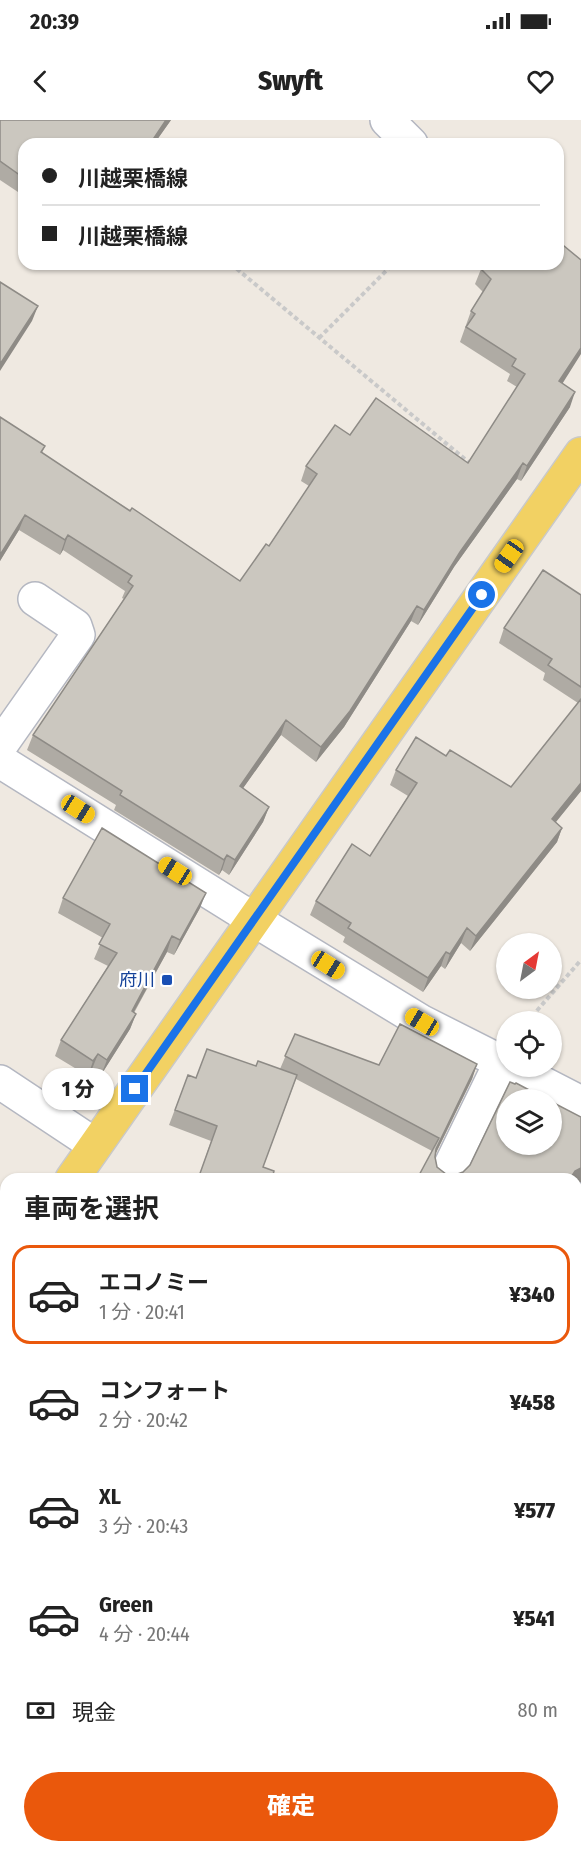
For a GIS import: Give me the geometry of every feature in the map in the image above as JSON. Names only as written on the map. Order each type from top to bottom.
[{"type":"main road","points":[[76,1173],[581,454]]},
{"type":"street","points":[[387,120],[405,138]]},
{"type":"street","points":[[0,746],[78,636],[75,626],[35,599]]},
{"type":"street","points":[[0,761],[422,1022],[496,1060]]},
{"type":"street","points":[[448,1172],[499,1077]]},
{"type":"street","points":[[530,1077],[581,1103]]},
{"type":"street","points":[[0,1082],[95,1145]]},
{"type":"path","points":[[238,270],[473,466]]},
{"type":"path","points":[[320,338],[387,270]]},
{"type":"path","points":[[537,1011],[581,960]]},
{"type":"building","points":[[0,120],[166,120],[154,138],[18,138],[18,174],[0,161]]},
{"type":"building","points":[[564,246],[581,260],[581,348],[559,381],[575,392],[527,466],[523,463],[460,552],[424,610],[417,606],[350,711],[321,747],[286,720],[240,786],[269,807],[235,860],[227,855],[224,860],[120,795],[122,791],[33,735],[133,586],[128,582],[132,576],[68,535],[65,540],[25,515],[0,555],[0,417],[45,446],[41,452],[130,511],[132,508],[240,581],[266,544],[269,546],[317,474],[306,466],[335,425],[350,435],[376,398],[468,463],[525,374],[512,366],[516,359],[466,327],[475,314],[471,311],[491,279],[482,270],[564,270]]},
{"type":"building","points":[[0,282],[38,306],[0,364]]},
{"type":"building","points":[[543,570],[581,595],[581,687],[548,665],[552,659],[504,628]]},
{"type":"building","points":[[581,699],[581,783],[552,819],[562,828],[476,936],[467,928],[450,954],[446,952],[428,978],[348,928],[351,923],[316,901],[352,844],[370,856],[417,783],[396,770],[416,737],[446,756],[450,750],[511,787]]},
{"type":"building","points":[[102,828],[206,893],[180,940],[172,936],[132,1011],[136,1014],[107,1060],[98,1054],[93,1061],[61,1040],[117,953],[99,944],[110,924],[63,898]]},
{"type":"building","points":[[400,1024],[477,1064],[436,1149],[437,1167],[445,1173],[420,1173],[439,1138],[285,1056],[295,1034],[379,1065]]},
{"type":"building","points":[[207,1049],[256,1066],[258,1061],[297,1075],[263,1167],[274,1171],[274,1173],[200,1173],[217,1126],[175,1110],[188,1075],[196,1078]]},
{"type":"building","points":[[510,1082],[527,1089],[507,1089]]},
{"type":"building","points":[[562,1107],[581,1117],[581,1168],[574,1173],[460,1173],[470,1165],[496,1111],[496,1155],[562,1155]]},
{"type":"place","name":"府川","points":[[167,980]]},
{"type":"route","points":[[135,1089],[482,595]]}]
